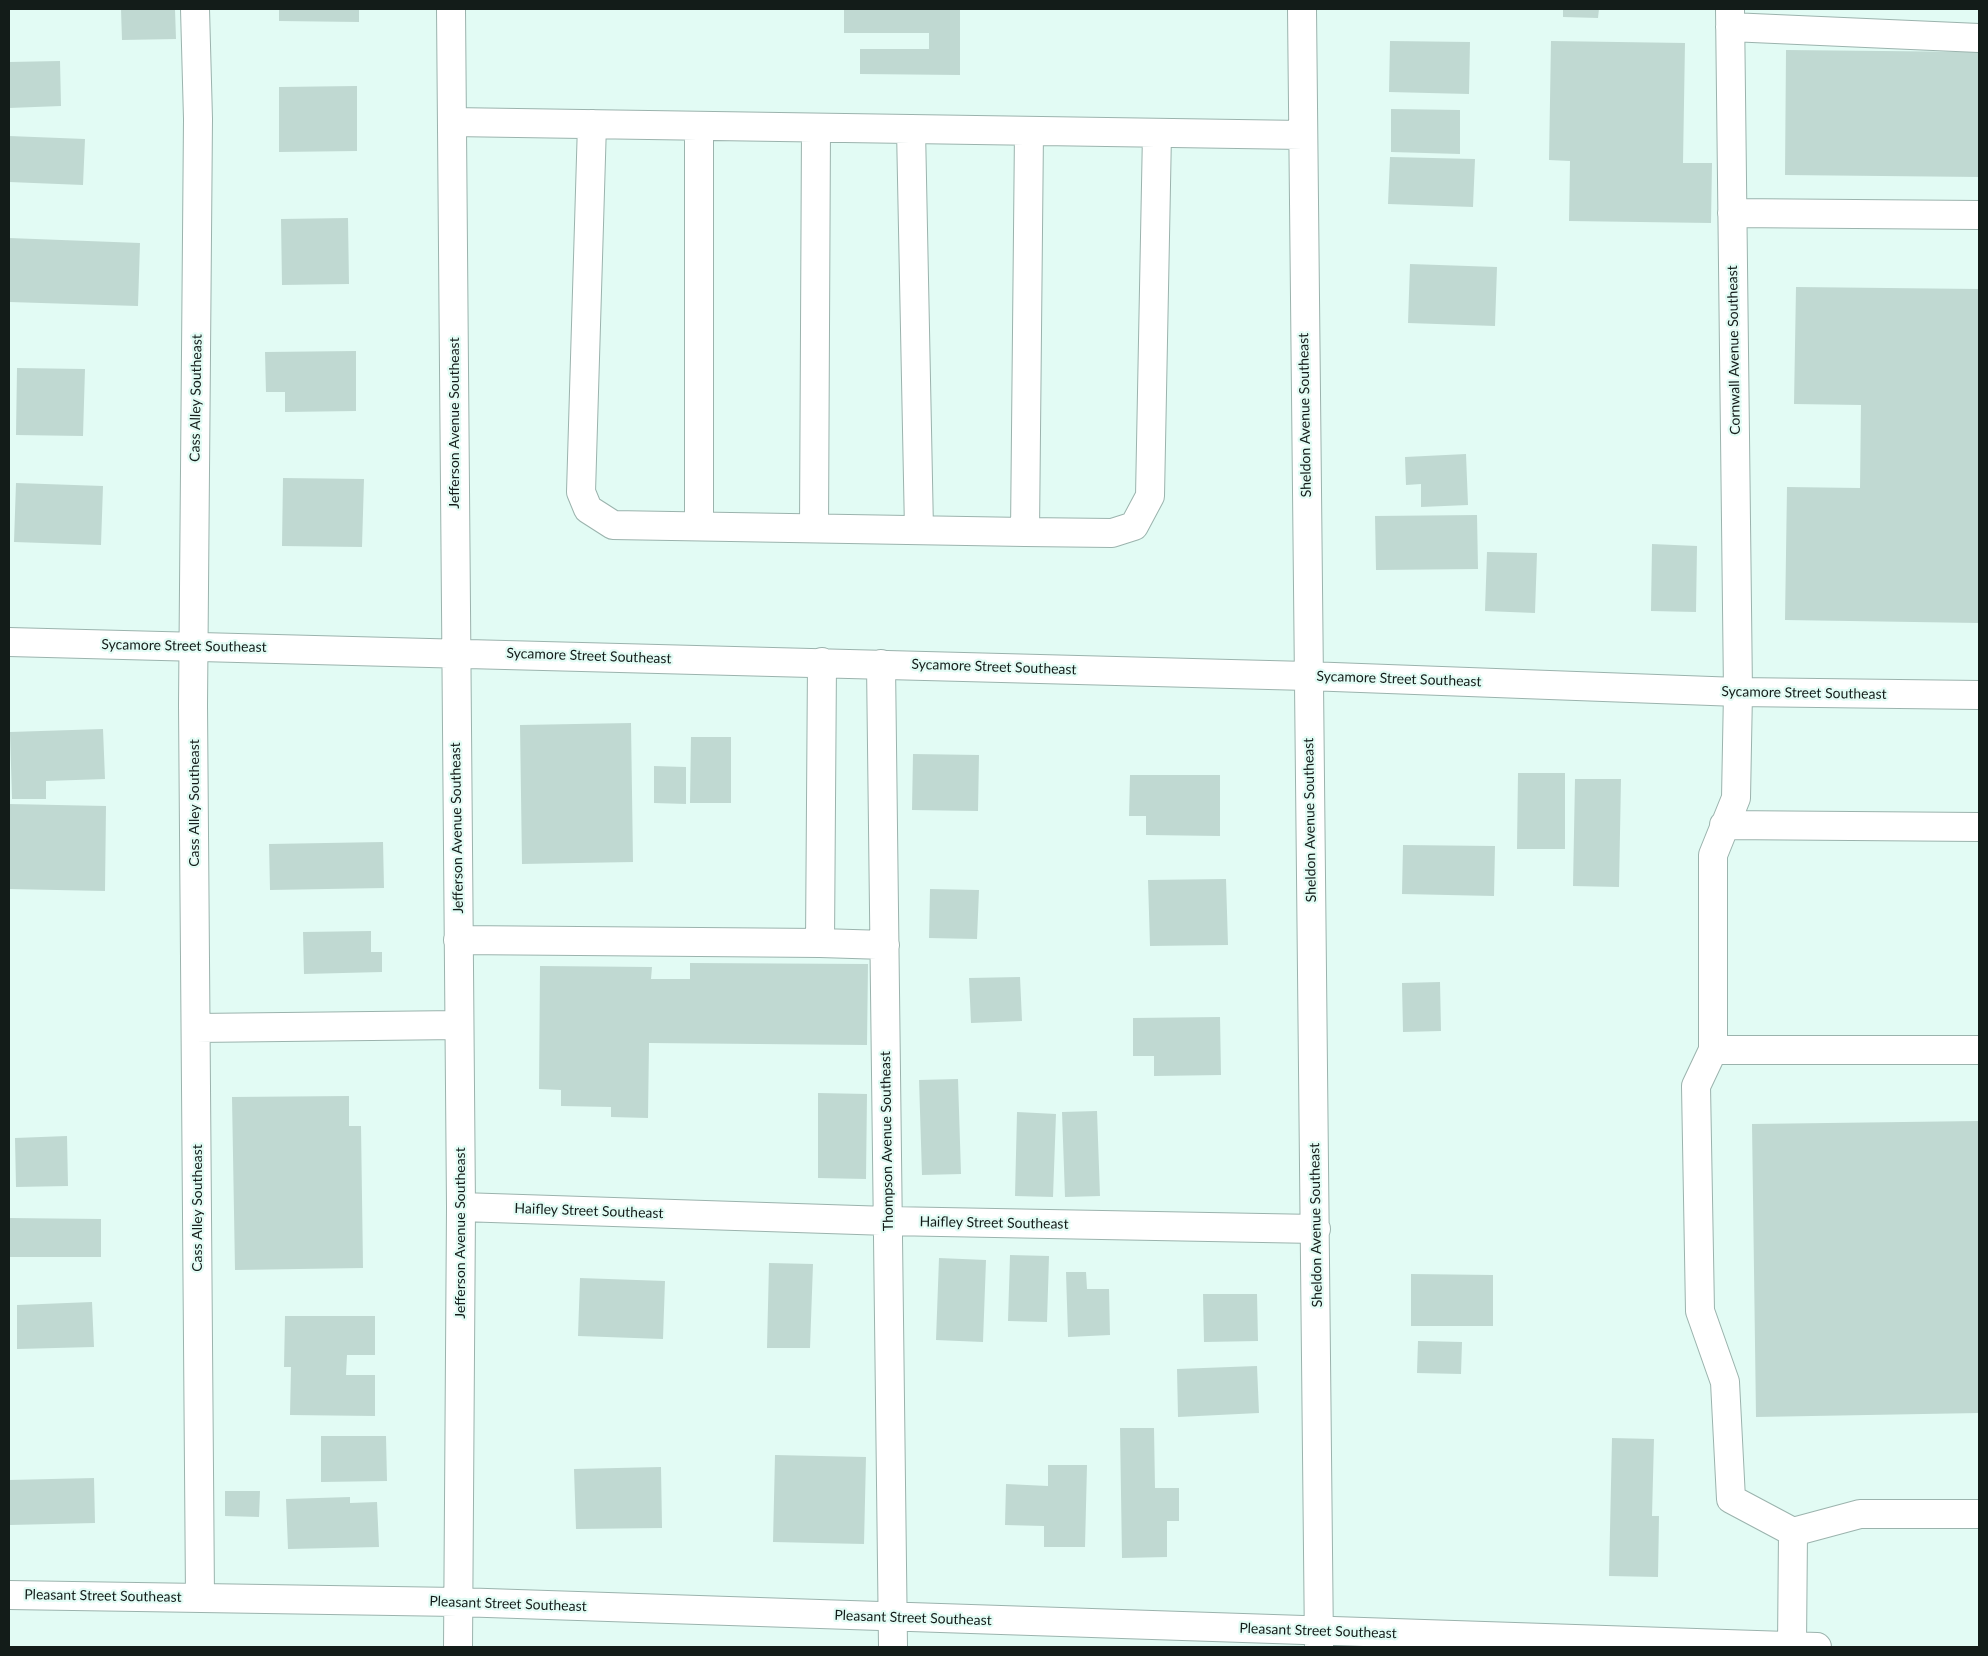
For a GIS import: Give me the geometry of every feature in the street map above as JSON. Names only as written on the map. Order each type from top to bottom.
[{"type":"street","name":"Cass Alley Southeast","points":[[195,9],[198,119],[193,647],[200,1598]]},
{"type":"street","name":"Jefferson Avenue Southeast","points":[[451,9],[461,1207],[458,1647]]},
{"type":"street","name":"Sheldon Avenue Southeast","points":[[1302,9],[1319,1639]]},
{"type":"street","points":[[1730,18],[1979,38]]},
{"type":"street","name":"Cornwall Avenue Southeast","points":[[1713,1050],[1713,855],[1736,798],[1738,692],[1730,18]]},
{"type":"street","points":[[452,122],[1303,135]]},
{"type":"street","points":[[592,124],[581,492],[588,509],[613,525],[1025,532],[1112,533],[1134,526],[1150,496],[1158,133]]},
{"type":"street","points":[[699,126],[699,526]]},
{"type":"street","points":[[814,528],[816,128]]},
{"type":"street","points":[[911,129],[919,530]]},
{"type":"street","points":[[1025,532],[1029,131]]},
{"type":"street","points":[[1732,213],[1979,215]]},
{"type":"street","name":"Sycamore Street Southeast","points":[[9,642],[455,652],[1308,676],[1738,692],[1979,696]]},
{"type":"street","points":[[820,943],[822,662]]},
{"type":"street","name":"Thompson Avenue Southeast","points":[[881,664],[893,1647]]},
{"type":"street","points":[[1724,825],[1979,827]]},
{"type":"street","points":[[458,940],[885,945]]},
{"type":"street","points":[[196,1028],[459,1025]]},
{"type":"street","points":[[1979,1050],[1713,1050],[1696,1086],[1700,1311],[1725,1382],[1731,1499],[1793,1532],[1860,1514],[1979,1514]]},
{"type":"street","name":"Haifley Street Southeast","points":[[461,1207],[888,1221],[1316,1229]]},
{"type":"street","points":[[1793,1532],[1804,1647]]},
{"type":"street","name":"Pleasant Street Southeast","points":[[9,1595],[457,1602],[893,1618],[1319,1639],[1804,1647]]},
{"type":"building","points":[[121,9],[175,9],[176,39],[122,40]]},
{"type":"building","points":[[279,9],[359,9],[359,22],[279,21]]},
{"type":"building","points":[[844,9],[960,9],[960,75],[860,74],[860,49],[929,49],[929,33],[844,33]]},
{"type":"building","points":[[1563,9],[1599,9],[1598,18],[1563,17]]},
{"type":"building","points":[[1390,41],[1470,42],[1469,94],[1389,92]]},
{"type":"building","points":[[1551,41],[1685,43],[1683,163],[1712,163],[1711,223],[1569,221],[1570,161],[1549,160]]},
{"type":"building","points":[[1786,50],[1979,52],[1979,177],[1785,175]]},
{"type":"building","points":[[60,61],[61,106],[9,108],[9,62]]},
{"type":"building","points":[[357,86],[357,151],[279,152],[279,87]]},
{"type":"building","points":[[1391,109],[1460,110],[1460,154],[1391,152]]},
{"type":"building","points":[[9,136],[85,139],[83,185],[9,182]]},
{"type":"building","points":[[1390,157],[1475,159],[1473,207],[1388,204]]},
{"type":"building","points":[[348,218],[349,284],[282,285],[281,219]]},
{"type":"building","points":[[9,238],[140,243],[138,306],[9,302]]},
{"type":"building","points":[[1410,264],[1497,267],[1495,326],[1408,323]]},
{"type":"building","points":[[1796,287],[1979,289],[1979,623],[1785,620],[1787,487],[1860,488],[1861,405],[1794,404]]},
{"type":"building","points":[[356,351],[356,411],[285,412],[285,392],[266,392],[265,352]]},
{"type":"building","points":[[17,368],[85,369],[83,436],[16,435]]},
{"type":"building","points":[[1466,454],[1468,505],[1421,507],[1421,484],[1406,485],[1405,457]]},
{"type":"building","points":[[283,478],[364,479],[362,547],[282,546]]},
{"type":"building","points":[[16,483],[103,486],[101,545],[14,542]]},
{"type":"building","points":[[1477,515],[1478,569],[1376,570],[1375,516]]},
{"type":"building","points":[[1652,544],[1697,546],[1696,612],[1651,611]]},
{"type":"building","points":[[1487,552],[1537,553],[1535,613],[1485,611]]},
{"type":"building","points":[[631,723],[633,862],[522,864],[520,725]]},
{"type":"building","points":[[103,729],[105,779],[46,781],[46,799],[12,799],[10,732]]},
{"type":"building","points":[[691,737],[731,737],[731,803],[690,803]]},
{"type":"building","points":[[913,754],[979,755],[978,811],[912,810]]},
{"type":"building","points":[[654,766],[686,767],[686,804],[654,803]]},
{"type":"building","points":[[1518,773],[1565,773],[1565,849],[1517,849]]},
{"type":"building","points":[[1130,775],[1220,775],[1220,836],[1146,835],[1146,816],[1129,816]]},
{"type":"building","points":[[1575,779],[1621,779],[1619,887],[1573,886]]},
{"type":"building","points":[[9,804],[106,806],[105,891],[9,889]]},
{"type":"building","points":[[383,842],[384,888],[270,890],[269,844]]},
{"type":"building","points":[[1403,845],[1495,846],[1494,896],[1402,894]]},
{"type":"building","points":[[1226,879],[1228,945],[1150,946],[1148,880]]},
{"type":"building","points":[[930,889],[979,890],[977,939],[929,938]]},
{"type":"building","points":[[371,931],[371,952],[382,952],[382,972],[304,974],[303,932]]},
{"type":"building","points":[[690,963],[868,964],[867,1045],[649,1043],[648,1118],[611,1117],[611,1107],[561,1106],[561,1090],[539,1089],[540,966],[652,967],[651,979],[690,979]]},
{"type":"building","points":[[1020,977],[1022,1021],[971,1023],[969,978]]},
{"type":"building","points":[[1440,982],[1441,1031],[1403,1032],[1402,983]]},
{"type":"building","points":[[1220,1017],[1221,1075],[1154,1076],[1154,1056],[1133,1056],[1133,1018]]},
{"type":"building","points":[[958,1079],[961,1174],[922,1175],[919,1080]]},
{"type":"building","points":[[818,1093],[867,1094],[866,1179],[818,1178]]},
{"type":"building","points":[[349,1096],[349,1126],[361,1126],[363,1268],[235,1270],[232,1097]]},
{"type":"building","points":[[1097,1111],[1100,1196],[1065,1197],[1062,1112]]},
{"type":"building","points":[[1017,1112],[1056,1114],[1053,1197],[1015,1196]]},
{"type":"building","points":[[1979,1121],[1979,1413],[1756,1417],[1752,1124]]},
{"type":"building","points":[[67,1136],[68,1186],[16,1187],[15,1138]]},
{"type":"building","points":[[9,1218],[101,1219],[101,1257],[9,1257]]},
{"type":"building","points":[[1010,1255],[1049,1256],[1047,1322],[1008,1321]]},
{"type":"building","points":[[939,1258],[986,1260],[983,1342],[936,1340]]},
{"type":"building","points":[[769,1263],[813,1264],[810,1348],[767,1348]]},
{"type":"building","points":[[1066,1272],[1086,1272],[1087,1289],[1109,1289],[1110,1335],[1068,1337]]},
{"type":"building","points":[[1411,1274],[1493,1275],[1493,1326],[1411,1326]]},
{"type":"building","points":[[580,1278],[665,1281],[663,1339],[578,1336]]},
{"type":"building","points":[[1203,1294],[1257,1294],[1258,1341],[1204,1342]]},
{"type":"building","points":[[92,1302],[94,1347],[17,1349],[17,1305]]},
{"type":"building","points":[[285,1316],[375,1316],[375,1355],[347,1355],[346,1375],[375,1375],[375,1416],[290,1415],[291,1367],[284,1367]]},
{"type":"building","points":[[1418,1341],[1462,1342],[1461,1374],[1417,1373]]},
{"type":"building","points":[[1257,1366],[1259,1413],[1178,1417],[1177,1369]]},
{"type":"building","points":[[1120,1428],[1154,1428],[1155,1488],[1179,1488],[1179,1521],[1167,1521],[1167,1557],[1122,1558]]},
{"type":"building","points":[[321,1436],[386,1436],[387,1481],[321,1482]]},
{"type":"building","points":[[1612,1438],[1654,1439],[1652,1516],[1659,1516],[1658,1577],[1609,1576]]},
{"type":"building","points":[[775,1455],[866,1457],[864,1544],[773,1542]]},
{"type":"building","points":[[1048,1465],[1087,1465],[1085,1547],[1044,1547],[1044,1526],[1005,1525],[1006,1484],[1048,1486]]},
{"type":"building","points":[[661,1467],[662,1528],[576,1529],[574,1469]]},
{"type":"building","points":[[94,1478],[95,1523],[10,1525],[9,1480]]},
{"type":"building","points":[[225,1491],[260,1491],[259,1517],[225,1516]]},
{"type":"building","points":[[350,1497],[350,1503],[377,1502],[379,1547],[288,1549],[286,1499]]}]
